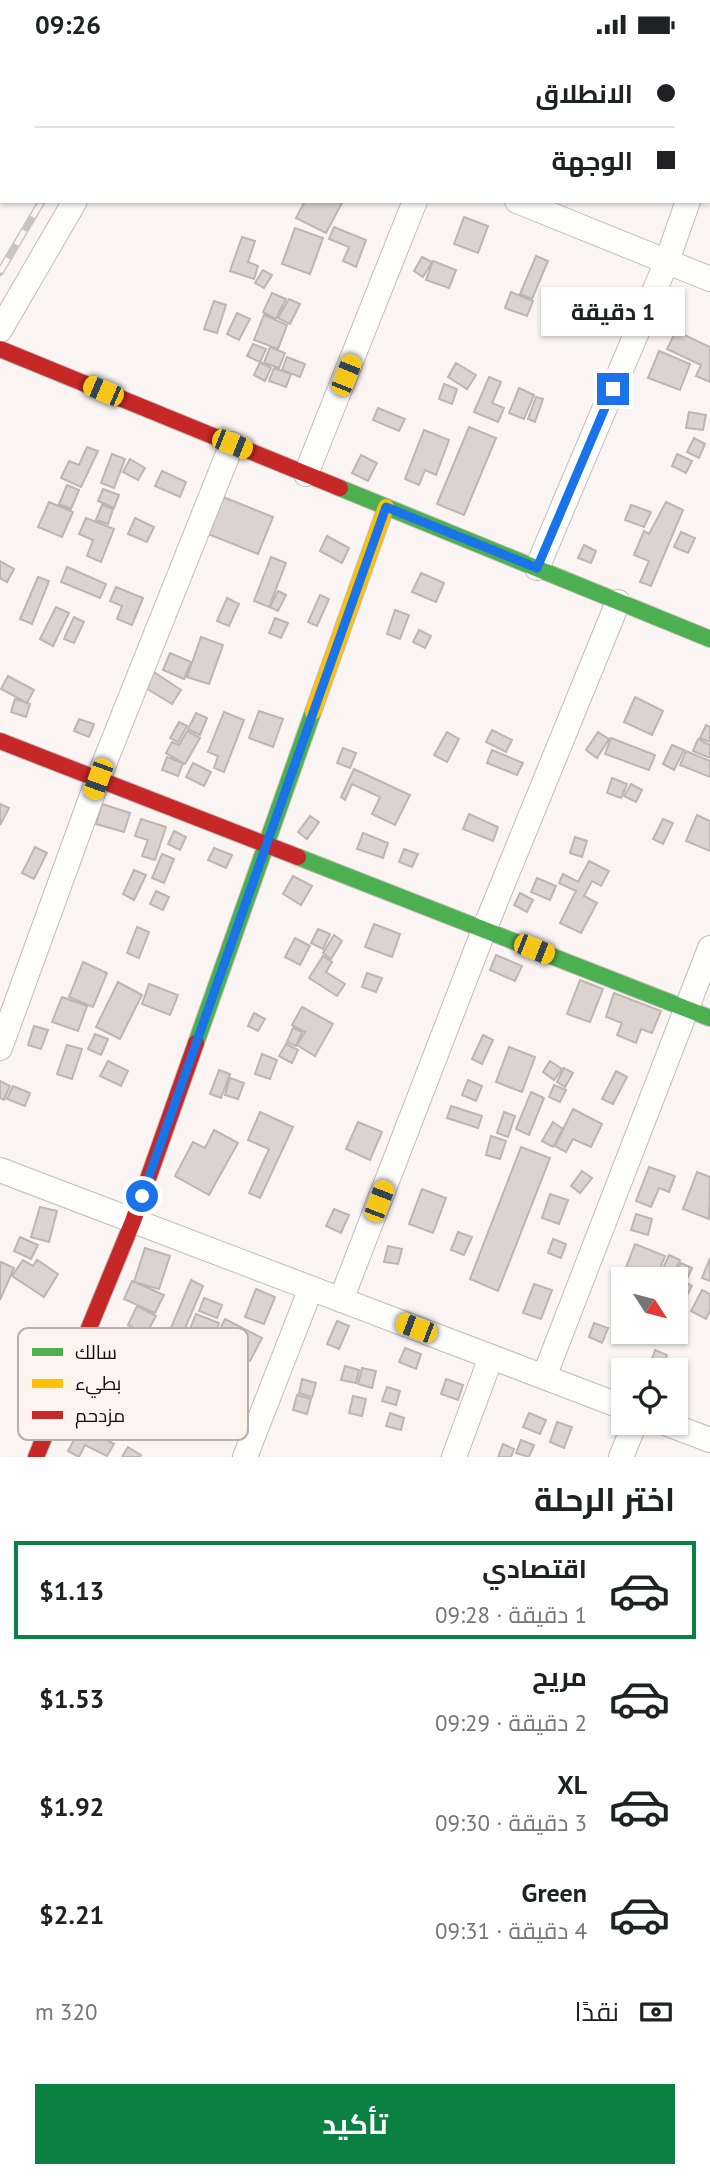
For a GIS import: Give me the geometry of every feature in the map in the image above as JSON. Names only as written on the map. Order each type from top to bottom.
[{"type":"street","points":[[0,330],[74,203]]},
{"type":"street","points":[[306,474],[414,203]]},
{"type":"street","points":[[522,203],[710,279]]},
{"type":"street","points":[[537,568],[667,261],[687,203]]},
{"type":"street","points":[[0,349],[710,639]]},
{"type":"street","points":[[0,1048],[98,779],[232,444]]},
{"type":"street","points":[[89,1328],[133,1221],[386,507]]},
{"type":"street","points":[[341,1300],[484,930],[618,602]]},
{"type":"street","points":[[0,741],[710,1018]]},
{"type":"street","points":[[544,1377],[710,948]]},
{"type":"street","points":[[0,1170],[611,1402]]},
{"type":"street","points":[[245,1457],[311,1289]]},
{"type":"street","points":[[454,1457],[491,1357]]},
{"type":"street","points":[[688,1432],[710,1440]]},
{"type":"street","points":[[621,1457],[630,1435]]},
{"type":"street","points":[[36,1457],[43,1440]]},
{"type":"building","points":[[304,203],[342,203],[326,233],[296,218]]},
{"type":"building","points":[[464,217],[488,226],[478,253],[454,244]]},
{"type":"building","points":[[334,227],[366,240],[356,267],[343,261],[349,247],[329,239]]},
{"type":"building","points":[[295,228],[323,238],[310,274],[282,264]]},
{"type":"building","points":[[242,237],[255,241],[248,262],[258,266],[254,279],[230,271]]},
{"type":"building","points":[[536,256],[548,261],[532,299],[520,294]]},
{"type":"building","points":[[422,257],[432,262],[423,277],[414,271]]},
{"type":"building","points":[[433,261],[456,270],[449,288],[426,280]]},
{"type":"building","points":[[263,270],[272,275],[264,288],[255,283]]},
{"type":"building","points":[[511,292],[533,301],[527,316],[505,308]]},
{"type":"building","points":[[272,293],[286,299],[276,319],[263,312]]},
{"type":"building","points":[[289,299],[300,304],[290,324],[278,318]]},
{"type":"building","points":[[214,301],[226,305],[217,333],[204,329]]},
{"type":"building","points":[[562,311],[575,316],[568,332],[556,327]]},
{"type":"building","points":[[237,313],[250,319],[239,340],[227,334]]},
{"type":"building","points":[[264,315],[287,325],[278,349],[254,340]]},
{"type":"building","points":[[676,331],[710,347],[710,382],[696,376],[701,365],[667,349]]},
{"type":"building","points":[[253,344],[266,349],[260,362],[247,356]]},
{"type":"building","points":[[270,347],[285,353],[279,368],[264,363]]},
{"type":"building","points":[[659,351],[690,364],[680,390],[648,378]]},
{"type":"building","points":[[287,357],[305,364],[300,377],[282,370]]},
{"type":"building","points":[[260,362],[271,368],[265,381],[254,375]]},
{"type":"building","points":[[456,363],[476,375],[467,389],[448,377]]},
{"type":"building","points":[[274,368],[291,374],[286,387],[269,381]]},
{"type":"building","points":[[489,377],[501,382],[492,403],[504,408],[498,422],[474,412]]},
{"type":"building","points":[[444,384],[457,389],[452,404],[439,399]]},
{"type":"building","points":[[519,388],[534,395],[524,419],[509,413]]},
{"type":"building","points":[[536,397],[543,399],[535,422],[528,419]]},
{"type":"building","points":[[378,408],[405,419],[399,431],[373,420]]},
{"type":"building","points":[[689,412],[706,415],[703,430],[686,428]]},
{"type":"building","points":[[469,427],[496,438],[464,515],[437,504]]},
{"type":"building","points":[[424,430],[449,440],[436,475],[425,470],[419,485],[405,479]]},
{"type":"building","points":[[694,438],[705,444],[699,458],[687,452]]},
{"type":"building","points":[[87,447],[98,451],[81,487],[61,478],[69,461],[79,465]]},
{"type":"building","points":[[112,454],[125,459],[114,488],[101,483]]},
{"type":"building","points":[[677,454],[692,461],[686,473],[672,466]]},
{"type":"building","points":[[361,455],[377,463],[368,481],[352,473]]},
{"type":"building","points":[[130,459],[145,468],[138,480],[123,472]]},
{"type":"building","points":[[162,471],[186,482],[180,497],[155,486]]},
{"type":"building","points":[[67,485],[79,490],[71,509],[59,504]]},
{"type":"building","points":[[103,489],[119,495],[114,508],[98,501]]},
{"type":"building","points":[[218,495],[273,517],[258,554],[203,532]]},
{"type":"building","points":[[49,502],[73,512],[62,537],[38,527]]},
{"type":"building","points":[[666,502],[683,510],[651,586],[640,582],[649,561],[634,555],[644,531],[649,534]]},
{"type":"building","points":[[102,505],[113,509],[108,524],[96,520]]},
{"type":"building","points":[[631,505],[651,512],[644,527],[625,520]]},
{"type":"building","points":[[86,518],[114,529],[101,562],[87,556],[93,540],[79,534]]},
{"type":"building","points":[[135,518],[154,527],[147,542],[128,534]]},
{"type":"building","points":[[681,532],[695,538],[688,553],[674,547]]},
{"type":"building","points":[[327,536],[349,548],[342,563],[320,551]]},
{"type":"building","points":[[584,545],[596,551],[591,563],[578,558]]},
{"type":"building","points":[[271,557],[286,563],[269,607],[254,601]]},
{"type":"building","points":[[0,561],[14,569],[7,582],[0,578]]},
{"type":"building","points":[[67,567],[106,584],[100,598],[61,582]]},
{"type":"building","points":[[421,573],[444,583],[436,602],[412,592]]},
{"type":"building","points":[[38,577],[49,581],[32,624],[20,619]]},
{"type":"building","points":[[116,587],[143,598],[132,625],[117,619],[122,606],[110,601]]},
{"type":"building","points":[[278,591],[286,595],[278,611],[270,607]]},
{"type":"building","points":[[320,595],[329,599],[317,626],[308,622]]},
{"type":"building","points":[[227,598],[239,604],[229,626],[217,621]]},
{"type":"building","points":[[56,607],[69,613],[53,646],[40,639]]},
{"type":"building","points":[[395,610],[409,615],[400,639],[387,634]]},
{"type":"building","points":[[74,617],[84,622],[74,643],[64,639]]},
{"type":"building","points":[[275,618],[288,623],[281,638],[269,633]]},
{"type":"building","points":[[419,630],[431,636],[425,648],[413,642]]},
{"type":"building","points":[[201,637],[223,645],[209,684],[187,677]]},
{"type":"building","points":[[170,653],[191,662],[184,679],[163,670]]},
{"type":"building","points":[[151,670],[181,690],[172,704],[141,685]]},
{"type":"building","points":[[8,676],[34,690],[27,703],[1,689]]},
{"type":"building","points":[[635,697],[663,711],[652,735],[624,722]]},
{"type":"building","points":[[15,699],[30,704],[26,717],[11,712]]},
{"type":"building","points":[[259,711],[283,719],[273,747],[249,738]]},
{"type":"building","points":[[224,712],[244,720],[224,772],[214,768],[218,756],[208,752]]},
{"type":"building","points":[[196,713],[207,718],[200,735],[188,729]]},
{"type":"building","points":[[79,719],[94,724],[89,737],[74,731]]},
{"type":"building","points":[[179,722],[187,726],[178,742],[170,738]]},
{"type":"building","points":[[706,725],[710,727],[710,742],[700,738]]},
{"type":"building","points":[[492,730],[512,740],[506,752],[486,742]]},
{"type":"building","points":[[187,731],[200,738],[185,764],[166,753],[172,742],[179,745]]},
{"type":"building","points":[[447,732],[459,739],[447,762],[434,755]]},
{"type":"building","points":[[598,732],[609,739],[597,758],[586,750]]},
{"type":"building","points":[[611,738],[655,755],[649,770],[605,754]]},
{"type":"building","points":[[698,739],[710,745],[710,758],[693,751]]},
{"type":"building","points":[[672,745],[684,750],[674,770],[663,764]]},
{"type":"building","points":[[343,748],[356,753],[350,768],[337,763]]},
{"type":"building","points":[[492,750],[523,763],[517,775],[487,763]]},
{"type":"building","points":[[686,751],[710,761],[710,777],[680,765]]},
{"type":"building","points":[[167,757],[183,763],[178,776],[162,770]]},
{"type":"building","points":[[193,763],[211,772],[204,786],[186,777]]},
{"type":"building","points":[[354,769],[410,795],[395,825],[372,814],[380,797],[352,784],[345,800],[341,797]]},
{"type":"building","points":[[612,778],[627,784],[621,798],[607,793]]},
{"type":"building","points":[[631,784],[642,790],[636,802],[624,796]]},
{"type":"building","points":[[0,804],[9,808],[0,825]]},
{"type":"building","points":[[102,804],[130,813],[124,832],[96,824]]},
{"type":"building","points":[[469,814],[498,827],[493,841],[463,829]]},
{"type":"building","points":[[697,815],[710,821],[710,851],[686,841]]},
{"type":"building","points":[[310,816],[319,822],[307,839],[298,832]]},
{"type":"building","points":[[141,819],[166,827],[155,860],[142,856],[148,840],[135,836]]},
{"type":"building","points":[[663,819],[673,823],[663,844],[653,839]]},
{"type":"building","points":[[174,831],[186,837],[180,850],[168,844]]},
{"type":"building","points":[[363,833],[388,843],[383,858],[357,849]]},
{"type":"building","points":[[575,837],[587,841],[582,857],[570,853]]},
{"type":"building","points":[[35,847],[47,853],[34,879],[22,873]]},
{"type":"building","points":[[214,848],[232,855],[226,868],[208,860]]},
{"type":"building","points":[[404,849],[418,854],[412,867],[399,862]]},
{"type":"building","points":[[162,854],[174,859],[164,883],[152,878]]},
{"type":"building","points":[[589,861],[609,871],[601,886],[592,881],[584,896],[597,903],[581,933],[560,923],[576,891],[559,883],[563,874],[578,882]]},
{"type":"building","points":[[134,870],[146,875],[134,900],[123,894]]},
{"type":"building","points":[[293,876],[312,886],[301,905],[283,894]]},
{"type":"building","points":[[537,878],[556,886],[550,900],[531,892]]},
{"type":"building","points":[[156,891],[169,897],[163,910],[150,904]]},
{"type":"building","points":[[520,893],[533,900],[527,912],[514,905]]},
{"type":"building","points":[[374,924],[400,934],[392,957],[365,947]]},
{"type":"building","points":[[137,927],[149,932],[139,958],[127,953]]},
{"type":"building","points":[[318,929],[330,934],[323,949],[311,943]]},
{"type":"building","points":[[334,935],[342,941],[331,959],[323,953]]},
{"type":"building","points":[[295,938],[310,946],[300,965],[285,957]]},
{"type":"building","points":[[496,955],[522,966],[515,981],[490,970]]},
{"type":"building","points":[[323,956],[332,962],[326,972],[345,984],[337,996],[309,978]]},
{"type":"building","points":[[83,962],[107,973],[93,1007],[69,997]]},
{"type":"building","points":[[367,973],[382,978],[376,992],[362,987]]},
{"type":"building","points":[[580,980],[603,989],[590,1022],[567,1014]]},
{"type":"building","points":[[118,982],[142,995],[120,1039],[96,1027]]},
{"type":"building","points":[[149,984],[178,995],[170,1015],[142,1004]]},
{"type":"building","points":[[614,993],[661,1011],[652,1033],[641,1029],[636,1043],[617,1035],[622,1023],[606,1017]]},
{"type":"building","points":[[62,997],[87,1006],[78,1031],[52,1022]]},
{"type":"building","points":[[302,1007],[333,1024],[315,1056],[297,1045],[305,1032],[292,1025]]},
{"type":"building","points":[[254,1013],[265,1019],[258,1031],[248,1026]]},
{"type":"building","points":[[34,1026],[48,1030],[41,1049],[28,1045]]},
{"type":"building","points":[[293,1028],[302,1032],[296,1046],[287,1042]]},
{"type":"building","points":[[95,1034],[108,1039],[101,1055],[88,1049]]},
{"type":"building","points":[[483,1035],[493,1040],[482,1064],[472,1059]]},
{"type":"building","points":[[286,1044],[298,1050],[292,1063],[279,1056]]},
{"type":"building","points":[[67,1045],[82,1049],[72,1079],[57,1074]]},
{"type":"building","points":[[509,1047],[535,1057],[522,1092],[496,1082]]},
{"type":"building","points":[[262,1054],[277,1060],[270,1079],[255,1074]]},
{"type":"building","points":[[108,1061],[128,1071],[121,1086],[100,1076]]},
{"type":"building","points":[[550,1061],[562,1069],[554,1080],[543,1072]]},
{"type":"building","points":[[564,1068],[573,1073],[565,1087],[557,1082]]},
{"type":"building","points":[[219,1070],[230,1074],[221,1098],[210,1094]]},
{"type":"building","points":[[616,1071],[627,1077],[613,1104],[602,1099]]},
{"type":"building","points":[[230,1078],[244,1083],[238,1099],[225,1095]]},
{"type":"building","points":[[468,1080],[482,1086],[476,1101],[462,1095]]},
{"type":"building","points":[[0,1081],[10,1086],[4,1100],[0,1098]]},
{"type":"building","points":[[554,1085],[566,1090],[560,1102],[549,1097]]},
{"type":"building","points":[[13,1086],[30,1093],[25,1106],[7,1099]]},
{"type":"building","points":[[531,1092],[544,1098],[529,1135],[516,1129]]},
{"type":"building","points":[[451,1106],[482,1116],[478,1128],[447,1118]]},
{"type":"building","points":[[573,1109],[602,1124],[591,1147],[573,1139],[566,1152],[555,1146]]},
{"type":"building","points":[[260,1112],[293,1127],[260,1198],[249,1193],[269,1149],[248,1140]]},
{"type":"building","points":[[504,1112],[515,1116],[508,1137],[497,1133]]},
{"type":"building","points":[[358,1122],[382,1132],[370,1160],[346,1149]]},
{"type":"building","points":[[553,1122],[563,1129],[553,1147],[542,1141]]},
{"type":"building","points":[[214,1130],[238,1143],[209,1195],[175,1176],[193,1142],[205,1148]]},
{"type":"building","points":[[491,1136],[506,1141],[500,1159],[486,1155]]},
{"type":"building","points":[[521,1147],[550,1158],[498,1291],[470,1279]]},
{"type":"building","points":[[649,1167],[675,1176],[669,1192],[659,1188],[651,1207],[636,1201]]},
{"type":"building","points":[[582,1171],[592,1178],[580,1193],[571,1186]]},
{"type":"building","points":[[697,1172],[710,1177],[709,1219],[683,1209]]},
{"type":"building","points":[[422,1189],[446,1198],[433,1233],[409,1224]]},
{"type":"building","points":[[550,1194],[568,1200],[559,1224],[542,1218]]},
{"type":"building","points":[[40,1207],[57,1211],[49,1242],[31,1237]]},
{"type":"building","points":[[334,1209],[349,1215],[341,1233],[326,1226]]},
{"type":"building","points":[[636,1214],[652,1219],[648,1235],[631,1230]]},
{"type":"building","points":[[458,1232],[472,1237],[464,1255],[451,1250]]},
{"type":"building","points":[[20,1237],[38,1245],[31,1259],[14,1251]]},
{"type":"building","points":[[553,1239],[566,1244],[561,1258],[548,1253]]},
{"type":"building","points":[[635,1244],[665,1256],[661,1267],[626,1267]]},
{"type":"building","points":[[388,1246],[402,1249],[398,1264],[384,1262]]},
{"type":"building","points":[[145,1248],[170,1256],[159,1289],[134,1282]]},
{"type":"building","points":[[669,1255],[680,1260],[677,1267],[664,1267]]},
{"type":"building","points":[[710,1258],[710,1281],[702,1278]]},
{"type":"building","points":[[23,1260],[33,1266],[37,1260],[58,1274],[44,1297],[12,1276]]},
{"type":"building","points":[[1,1262],[14,1268],[0,1300],[0,1264]]},
{"type":"building","points":[[681,1263],[692,1268],[688,1277],[688,1267],[679,1267]]},
{"type":"building","points":[[191,1280],[203,1286],[185,1328],[171,1328]]},
{"type":"building","points":[[132,1281],[164,1295],[155,1313],[124,1299]]},
{"type":"building","points":[[534,1284],[552,1290],[541,1319],[523,1313]]},
{"type":"building","points":[[256,1289],[275,1297],[264,1324],[245,1317]]},
{"type":"building","points":[[702,1290],[710,1294],[710,1311],[706,1319],[691,1311]]},
{"type":"building","points":[[204,1298],[222,1305],[217,1318],[199,1311]]},
{"type":"building","points":[[137,1306],[156,1316],[149,1328],[134,1328],[128,1325]]},
{"type":"building","points":[[196,1314],[219,1323],[217,1328],[190,1328]]},
{"type":"building","points":[[225,1319],[243,1328],[220,1328]]},
{"type":"building","points":[[337,1321],[349,1326],[339,1349],[327,1344]]},
{"type":"building","points":[[594,1323],[608,1328],[602,1343],[589,1337]]},
{"type":"building","points":[[248,1331],[262,1338],[250,1361],[248,1360]]},
{"type":"building","points":[[405,1348],[421,1354],[416,1369],[399,1362]]},
{"type":"building","points":[[655,1350],[667,1355],[666,1358],[652,1358]]},
{"type":"building","points":[[345,1366],[359,1370],[356,1383],[341,1380]]},
{"type":"building","points":[[362,1368],[376,1371],[372,1388],[358,1384]]},
{"type":"building","points":[[302,1379],[316,1383],[312,1397],[299,1393]]},
{"type":"building","points":[[446,1379],[463,1385],[458,1400],[441,1394]]},
{"type":"building","points":[[387,1387],[400,1391],[396,1405],[382,1401]]},
{"type":"building","points":[[297,1395],[311,1399],[307,1414],[293,1410]]},
{"type":"building","points":[[353,1396],[366,1399],[362,1416],[349,1413]]},
{"type":"building","points":[[390,1413],[404,1418],[401,1430],[386,1426]]},
{"type":"building","points":[[529,1413],[546,1420],[540,1434],[523,1427]]},
{"type":"building","points":[[557,1422],[572,1427],[564,1448],[550,1442]]},
{"type":"building","points":[[74,1440],[107,1440],[114,1444],[107,1456],[85,1445],[79,1457],[68,1451]]},
{"type":"building","points":[[521,1440],[534,1445],[529,1457],[516,1453]]},
{"type":"building","points":[[503,1444],[514,1449],[511,1457],[498,1457]]},
{"type":"building","points":[[128,1447],[141,1455],[140,1457],[122,1457]]},
{"type":"railway","points":[[0,272],[41,203]]},
{"type":"traffic: fast","points":[[340,488],[710,639]]},
{"type":"traffic: fast","points":[[196,1043],[313,712]]},
{"type":"traffic: fast","points":[[298,857],[710,1018]]},
{"type":"traffic: slow","points":[[313,712],[386,507]]},
{"type":"traffic: jam","points":[[0,349],[340,488]]},
{"type":"traffic: jam","points":[[0,741],[298,857]]},
{"type":"traffic: jam","points":[[89,1328],[133,1221],[196,1043]]},
{"type":"traffic: jam","points":[[36,1457],[43,1440]]},
{"type":"route","points":[[142,1196],[386,507],[537,568],[613,389]]}]
